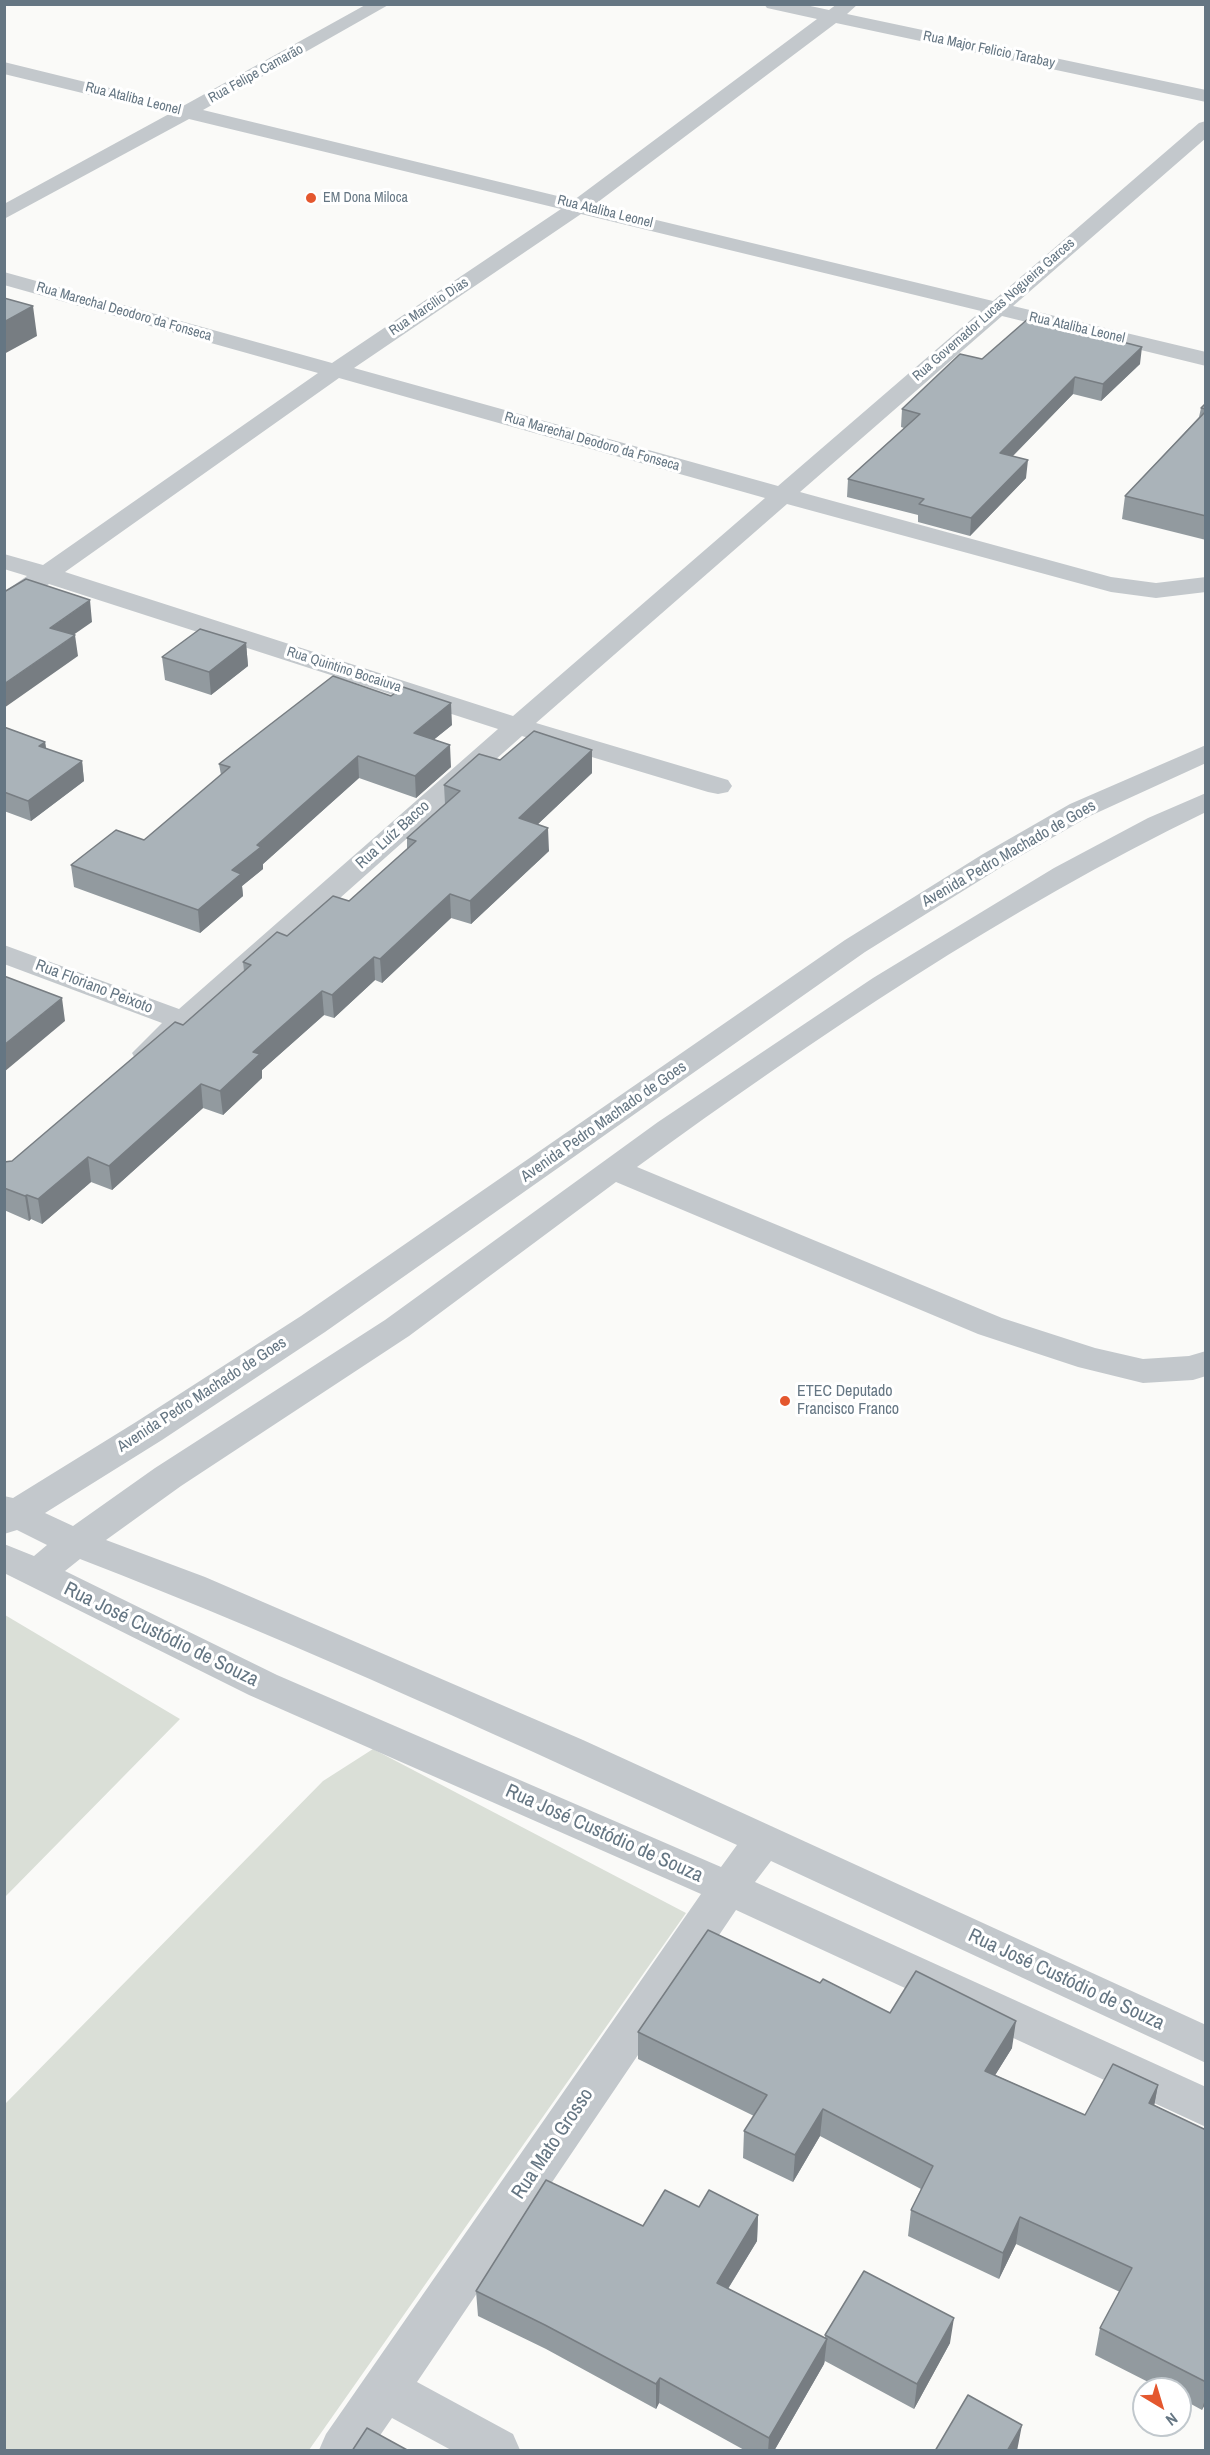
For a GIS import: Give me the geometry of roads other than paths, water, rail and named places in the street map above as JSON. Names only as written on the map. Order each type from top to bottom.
[{"type":"street","name":"Rua Felipe Camarão","points":[[4,213],[381,4]]},
{"type":"street","name":"Rua Major Felicio Tarabay","points":[[773,4],[841,11],[1206,96]]},
{"type":"street","name":"Rua Marcílio Dias","points":[[4,604],[335,371],[579,206],[841,11]]},
{"type":"street","name":"Rua Ataliba Leonel","points":[[4,68],[1206,359]]},
{"type":"street","name":"Rua Governador Lucas Nogueira Garces","points":[[783,496],[994,309],[1206,127]]},
{"type":"street","name":"Rua Marechal Deodoro da Fonseca","points":[[4,278],[1077,577],[1135,590],[1161,592],[1181,591],[1206,584]]},
{"type":"street","name":"Rua Luíz Bacco","points":[[130,1068],[517,726],[783,496]]},
{"type":"street","name":"Rua Quintino Bocaiuva","points":[[4,561],[517,726],[718,786]]},
{"type":"street","name":"Avenida Pedro Machado de Goes","points":[[8,1515],[149,1431],[322,1317],[505,1192],[855,946],[993,860],[1080,810],[1206,753]]},
{"type":"street","points":[[20,1566],[74,1542],[398,1327],[613,1169],[745,1076],[918,961],[1021,898],[1110,848],[1206,801]]},
{"type":"street","name":"Rua Floriano Peixoto","points":[[4,954],[184,1021]]},
{"type":"street","points":[[613,1169],[990,1326],[1090,1359],[1143,1371],[1193,1368],[1206,1363]]},
{"type":"street","name":"Rua José Custódio de Souza","points":[[8,1515],[192,1587],[569,1751],[1206,2044]]},
{"type":"street","name":"Rua José Custódio de Souza","points":[[20,1566],[263,1685],[728,1888],[1206,2108]]},
{"type":"street","name":"Rua Mato Grosso","points":[[343,2451],[728,1888],[764,1839]]},
{"type":"street","points":[[385,2389],[496,2451]]},
{"type":"place","name":"EM Dona Miloca","points":[[311,198]]},
{"type":"place","name":"ETEC Deputado Francisco Franco","points":[[785,1401]]}]
